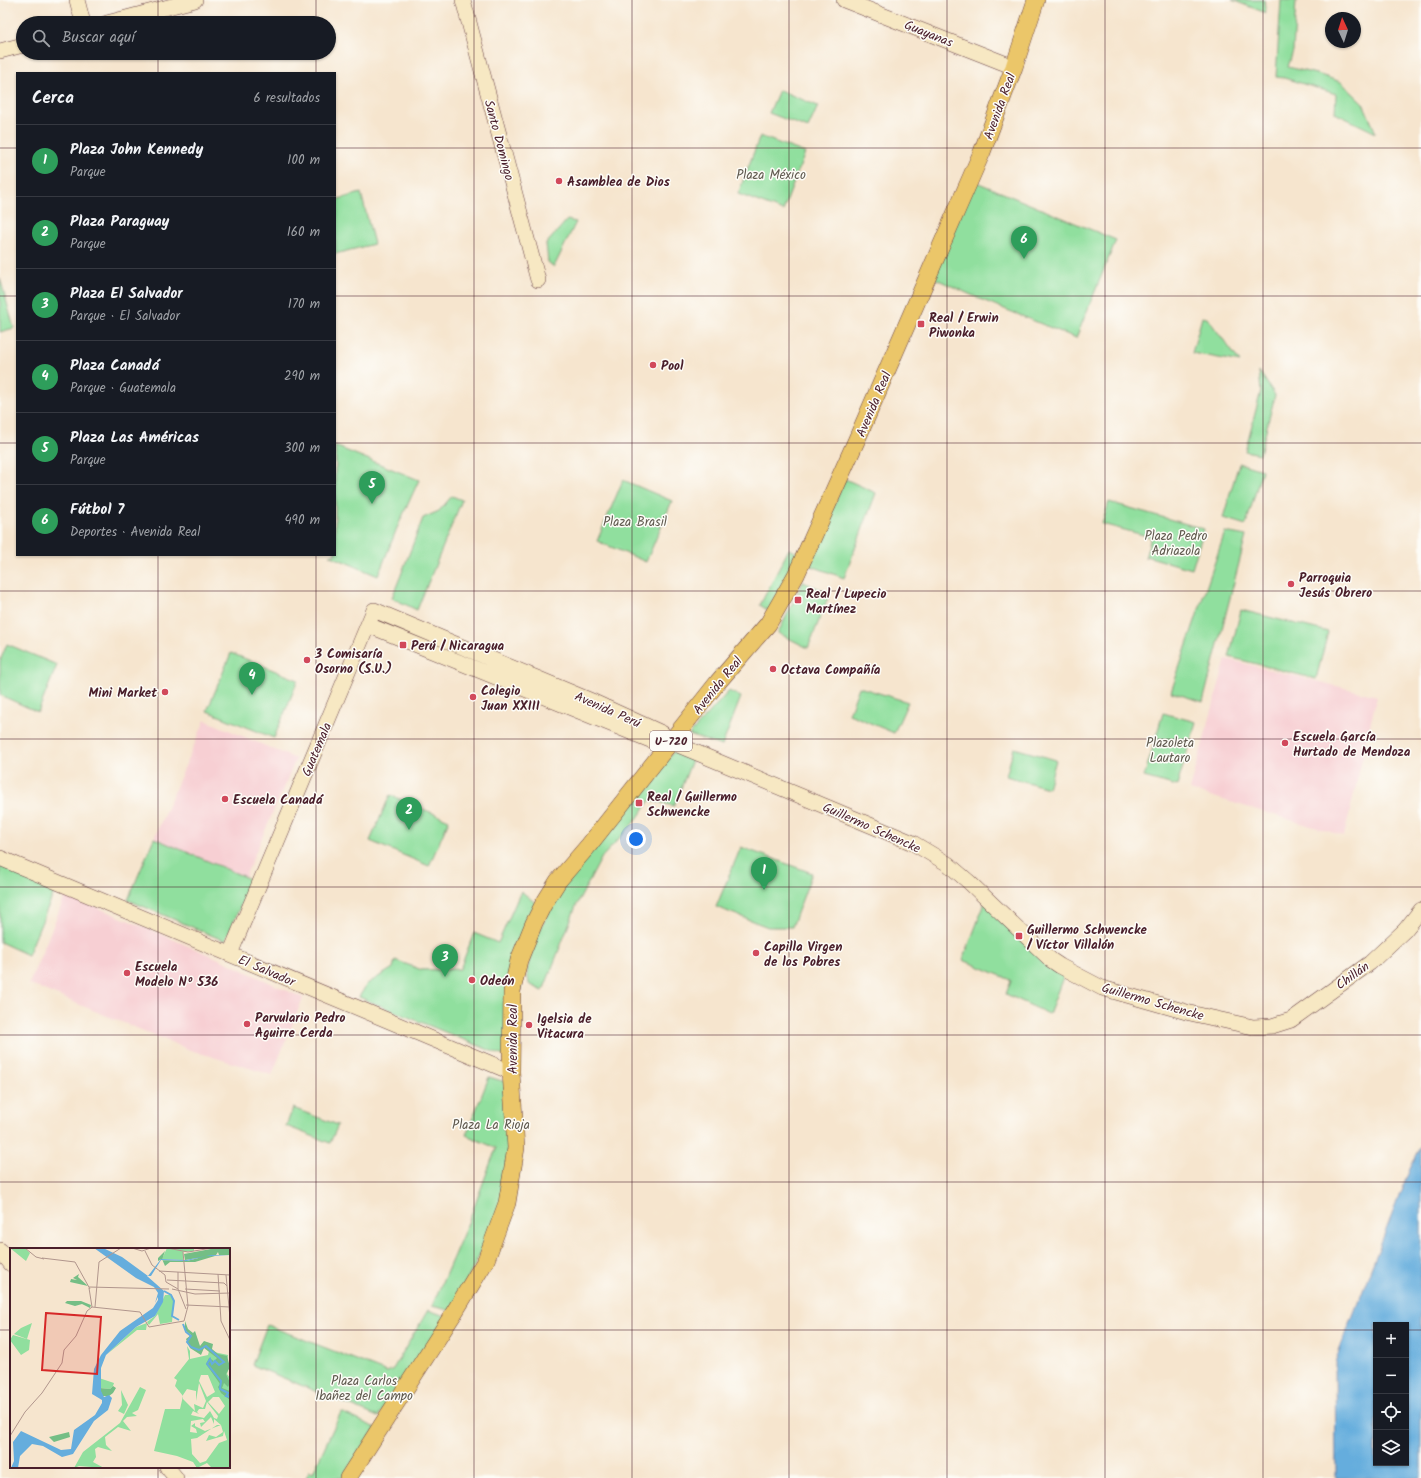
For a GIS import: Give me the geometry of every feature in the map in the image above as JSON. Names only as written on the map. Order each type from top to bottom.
[{"type":"main road","name":"Avenida Real","points":[[348,1478],[486,1260],[507,1203],[516,1148],[511,1072],[512,991],[519,960],[534,923],[558,881],[590,845],[671,742],[768,624],[796,575],[858,439],[982,152],[1014,67],[1036,0]]},
{"type":"street","points":[[77,0],[81,16]]},
{"type":"street","points":[[134,16],[195,0]]},
{"type":"street","name":"Santo Domingo","points":[[463,0],[538,280]]},
{"type":"street","name":"Guayanas","points":[[844,0],[1014,67]]},
{"type":"street","points":[[0,51],[16,47]]},
{"type":"street","name":"Avenida Perú","points":[[374,610],[594,702],[662,733],[671,742]]},
{"type":"street","name":"Guatemala","points":[[230,954],[374,610]]},
{"type":"street","name":"Avenida Perú","points":[[368,625],[462,662],[655,742],[671,742]]},
{"type":"street","name":"Guillermo Schencke","points":[[671,742],[913,843],[948,864],[1051,960],[1102,988],[1190,1013],[1254,1027],[1272,1026]]},
{"type":"street","name":"El Salvador","points":[[0,858],[511,1072]]},
{"type":"street","name":"Chillán","points":[[1272,1026],[1291,1020],[1370,963],[1405,930],[1421,910]]},
{"type":"street","points":[[0,1250],[10,1263]]},
{"type":"street","points":[[168,1468],[176,1478]]},
{"type":"shaded area","name":"Escuela García Hurtado de Mendoza","points":[[1226,659],[1377,696],[1344,836],[1190,790]]},
{"type":"shaded area","name":"Escuela Canadá","points":[[205,720],[296,759],[245,877],[154,838]]},
{"type":"shaded area","name":"Escuela Modelo Nº 536","points":[[66,894],[226,962],[303,998],[272,1075],[190,1050],[29,984]]},
{"type":"green space","points":[[1232,0],[1264,0],[1266,13]]},
{"type":"green space","points":[[1281,0],[1296,0],[1293,51],[1288,67],[1341,82],[1363,103],[1376,133],[1335,113],[1336,94],[1284,78],[1276,77]]},
{"type":"green space","points":[[779,90],[818,106],[808,128],[769,113]]},
{"type":"green space","name":"Plaza México","points":[[760,136],[805,153],[783,211],[738,194]]},
{"type":"green space","points":[[974,181],[1116,240],[1076,338],[980,299],[932,277]]},
{"type":"green space","points":[[361,193],[374,244],[336,254],[336,200]]},
{"type":"green space","points":[[567,220],[576,222],[554,267],[548,262],[546,244]]},
{"type":"green space","points":[[0,278],[14,328],[0,332]]},
{"type":"green space","points":[[1202,317],[1207,318],[1240,362],[1192,353]]},
{"type":"green space","points":[[1259,371],[1275,395],[1260,454],[1245,451],[1261,391]]},
{"type":"green space","points":[[336,446],[419,480],[397,528],[378,576],[331,556],[336,556]]},
{"type":"green space","points":[[1239,463],[1262,470],[1246,525],[1223,518]]},
{"type":"green space","points":[[845,479],[876,493],[844,578],[809,565]]},
{"type":"green space","name":"Plaza Brasil","points":[[623,480],[672,501],[646,562],[597,541]]},
{"type":"green space","points":[[452,496],[462,500],[417,610],[392,598],[423,518],[439,511]]},
{"type":"green space","name":"Plaza Pedro Adriazola","points":[[1109,502],[1204,529],[1192,569],[1146,556],[1145,558],[1151,537],[1102,524]]},
{"type":"green space","points":[[1225,532],[1246,536],[1203,702],[1171,692]]},
{"type":"green space","points":[[789,549],[802,555],[770,612],[760,605]]},
{"type":"green space","points":[[803,582],[830,593],[808,648],[778,633]]},
{"type":"green space","points":[[1241,610],[1328,632],[1316,679],[1229,657]]},
{"type":"green space","points":[[7,644],[57,665],[38,712],[0,695],[0,661]]},
{"type":"green space","points":[[231,653],[298,680],[274,738],[207,711]]},
{"type":"green space","points":[[859,687],[908,702],[894,733],[849,714]]},
{"type":"green space","points":[[729,691],[741,697],[722,746],[689,735]]},
{"type":"green space","name":"Plazoleta Lautaro","points":[[1163,713],[1196,722],[1177,786],[1144,777]]},
{"type":"green space","points":[[1014,748],[1056,760],[1048,788],[1006,776]]},
{"type":"green space","points":[[676,749],[694,755],[674,806],[650,800],[637,819],[602,857],[576,906],[543,991],[529,984],[527,971],[533,944],[559,891]]},
{"type":"green space","points":[[390,795],[449,820],[429,866],[370,841]]},
{"type":"green space","points":[[154,838],[252,880],[225,941],[128,900]]},
{"type":"green space","points":[[741,847],[812,873],[792,927],[768,927],[716,907]]},
{"type":"green space","points":[[0,862],[57,885],[28,955],[0,942]]},
{"type":"green space","points":[[521,891],[539,906],[530,921],[511,1059],[359,997],[367,984],[393,968],[395,960],[422,970],[460,969],[474,933],[498,943]]},
{"type":"green space","points":[[985,902],[1065,972],[1049,1014],[1006,994],[1011,980],[963,960]]},
{"type":"green space","name":"Plaza La Rioja","points":[[489,1077],[509,1083],[511,1151],[503,1207],[452,1311],[432,1306],[470,1218],[496,1148],[466,1135]]},
{"type":"green space","points":[[293,1108],[338,1125],[330,1143],[286,1126]]},
{"type":"green space","name":"Plaza Carlos Ibañez del Campo","points":[[428,1310],[448,1317],[378,1417],[252,1365],[267,1325],[387,1372],[393,1369]]},
{"type":"green space","points":[[341,1412],[376,1428],[342,1478],[306,1478],[309,1471],[313,1472]]},
{"type":"water","points":[[1421,1146],[1421,1478],[1336,1478],[1335,1362],[1408,1173]]},
{"type":"place","name":"Asamblea de Dios","points":[[559,181]]},
{"type":"place","name":"Fútbol 7","points":[[1024,259]]},
{"type":"place","name":"Real / Erwin Piwonka","points":[[921,324]]},
{"type":"place","name":"Pool","points":[[653,365]]},
{"type":"place","name":"Plaza Las Américas","points":[[372,504]]},
{"type":"place","name":"Parroquia Jesús Obrero","points":[[1291,584]]},
{"type":"place","name":"Real / Lupecio Martínez","points":[[798,600]]},
{"type":"place","name":"Perú / Nicaragua","points":[[403,645]]},
{"type":"place","name":"3 Comisaría Osorno (S.U.)","points":[[307,660]]},
{"type":"place","name":"Octava Compañía","points":[[773,669]]},
{"type":"place","name":"Mini Market","points":[[165,692]]},
{"type":"place","name":"Plaza Canadá","points":[[252,695]]},
{"type":"place","name":"Colegio Juan XXIII","points":[[473,697]]},
{"type":"place","name":"Escuela García Hurtado de Mendoza","points":[[1285,743]]},
{"type":"place","name":"Escuela Canadá","points":[[225,799]]},
{"type":"place","name":"Real / Guillermo Schwencke","points":[[639,803]]},
{"type":"place","name":"Plaza Paraguay","points":[[409,830]]},
{"type":"place","name":"Plaza John Kennedy","points":[[764,890]]},
{"type":"place","name":"Guillermo Schwencke / Víctor Villalón","points":[[1019,936]]},
{"type":"place","name":"Capilla Virgen de los Pobres","points":[[756,953]]},
{"type":"place","name":"Escuela Modelo Nº 536","points":[[127,973]]},
{"type":"place","name":"Plaza El Salvador","points":[[445,977]]},
{"type":"place","name":"Odeón","points":[[472,980]]},
{"type":"place","name":"Parvulario Pedro Aguirre Cerda","points":[[247,1024]]},
{"type":"place","name":"Igelsia de Vitacura","points":[[529,1025]]}]
